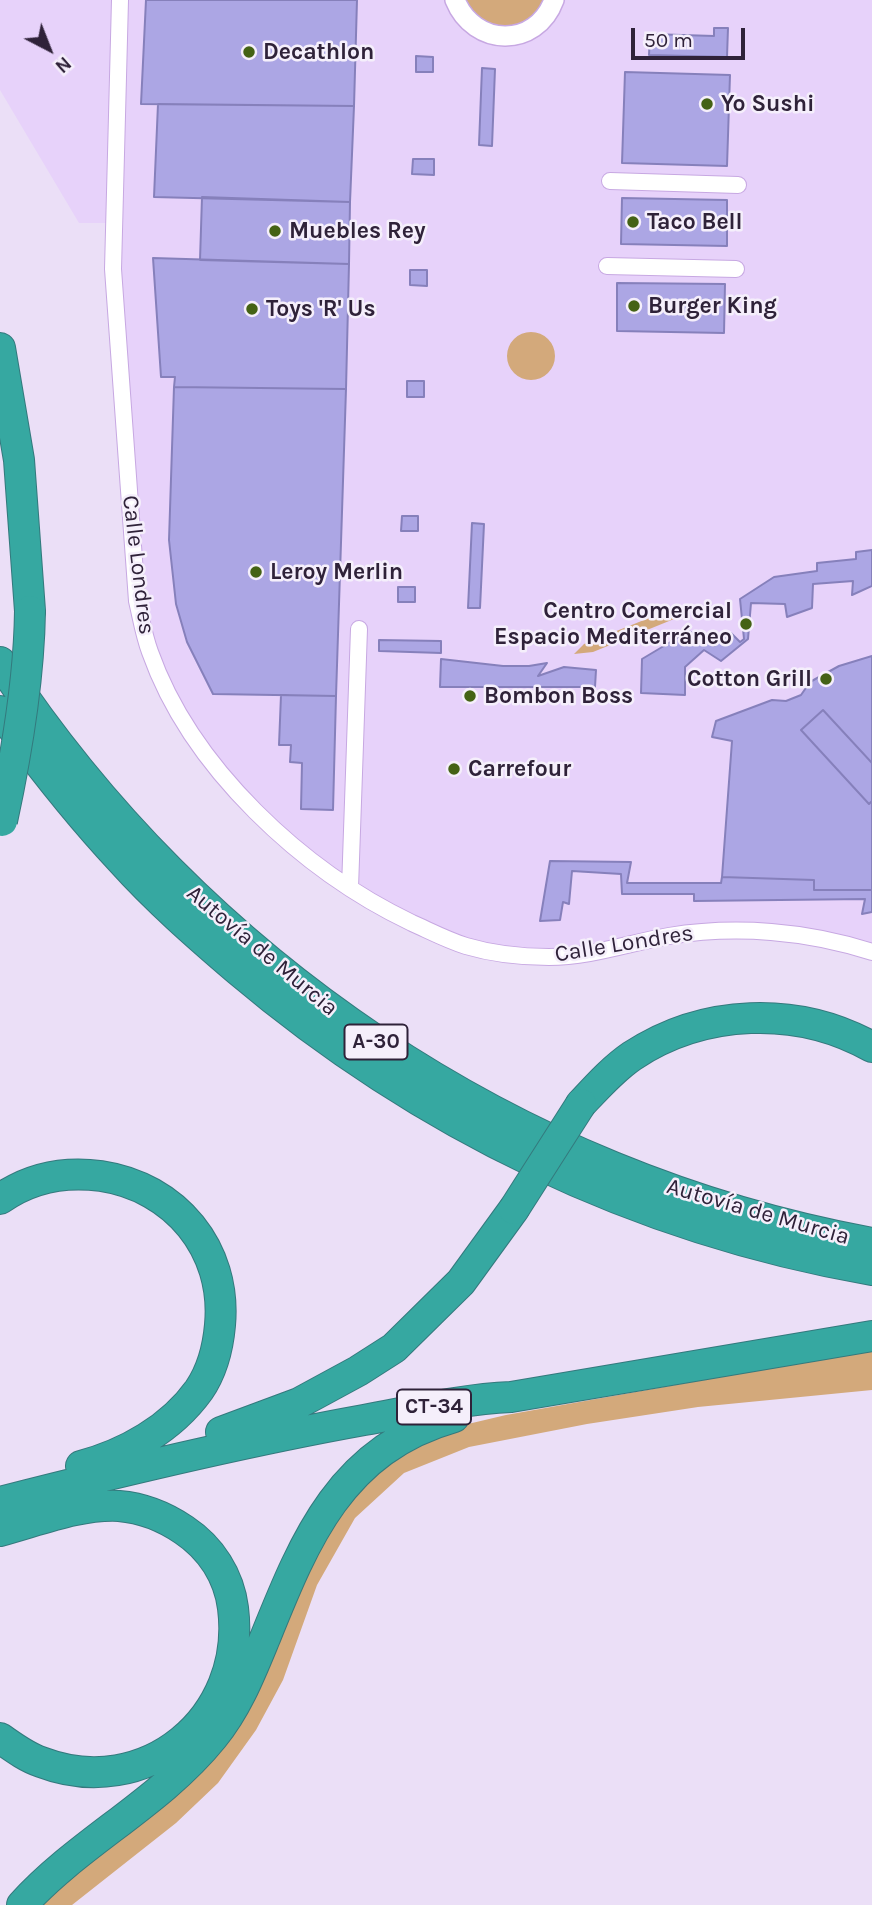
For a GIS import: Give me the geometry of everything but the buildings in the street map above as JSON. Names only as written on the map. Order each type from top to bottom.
[{"type":"highway","points":[[0,348],[19,460],[30,611],[26,685],[16,754],[1,825]]},
{"type":"highway","name":"Autovía de Murcia","points":[[0,662],[96,791],[167,869],[221,920],[278,968],[366,1036],[427,1075],[496,1113],[594,1160],[734,1210],[872,1243]]},
{"type":"highway","name":"Autovía de Murcia","points":[[0,711],[75,808],[122,862],[174,914],[280,1005],[382,1079],[483,1137],[584,1185],[726,1236],[811,1258],[872,1270]]},
{"type":"highway","points":[[98,1461],[123,1459],[239,1426],[299,1403],[394,1348],[461,1282],[514,1209],[581,1104],[612,1072],[630,1058],[671,1035],[709,1023],[748,1018],[792,1020],[836,1030],[872,1047]]},
{"type":"highway","points":[[0,1199],[34,1180],[60,1174],[83,1174],[135,1184],[159,1196],[181,1213],[199,1235],[211,1258],[219,1286],[220,1326],[212,1364],[200,1388],[183,1410],[159,1430],[141,1442],[98,1461],[0,1487]]},
{"type":"highway","name":"CT-34","points":[[0,1502],[242,1444],[483,1398],[511,1397],[872,1336]]},
{"type":"highway","points":[[22,1905],[67,1861],[168,1784],[215,1735],[239,1698],[305,1542],[350,1480],[377,1456],[409,1435],[511,1397]]},
{"type":"highway","points":[[0,1531],[96,1507],[122,1506],[147,1511],[171,1521],[209,1551],[222,1570],[231,1594],[234,1620],[230,1669],[210,1712],[176,1746],[155,1758],[112,1772],[88,1773],[65,1770],[39,1762],[0,1738]]},
{"type":"street","name":"Calle Londres","points":[[120,0],[113,268],[134,569],[144,631],[162,682],[191,732],[213,762],[277,831],[350,888],[392,913],[464,945],[521,956],[580,955],[667,937],[731,930],[809,937],[872,952]]},
{"type":"street","points":[[455,0],[459,10],[471,24],[487,33],[504,36],[516,35],[534,27],[548,12],[554,0]]},
{"type":"street","points":[[610,181],[738,185]]},
{"type":"street","points":[[607,266],[736,269]]},
{"type":"street","points":[[350,888],[359,629]]},
{"type":"shaded area","points":[[0,0],[872,0],[872,952],[768,932],[609,950],[492,952],[350,888],[213,762],[143,631],[114,223],[79,223],[0,90]]},
{"type":"shaded area","points":[[455,0],[554,0],[504,36]]},
{"type":"shaded area","points":[[531,332],[548,339],[555,356],[548,373],[531,380],[514,373],[507,356],[514,339]]},
{"type":"shaded area","points":[[669,610],[674,619],[593,652],[574,654],[584,644]]},
{"type":"shaded area","points":[[872,1350],[872,1390],[698,1407],[587,1424],[469,1447],[404,1473],[355,1518],[317,1585],[283,1680],[256,1730],[218,1783],[176,1823],[72,1905],[36,1905],[129,1830],[308,1560],[337,1511],[406,1448],[451,1428],[506,1415]]},
{"type":"place","name":"Decathlon","points":[[249,52]]},
{"type":"place","name":"Yo Sushi","points":[[707,104]]},
{"type":"place","name":"Taco Bell","points":[[633,222]]},
{"type":"place","name":"Muebles Rey","points":[[275,231]]},
{"type":"place","name":"Burger King","points":[[634,306]]},
{"type":"place","name":"Toys 'R' Us","points":[[252,309]]},
{"type":"place","name":"Leroy Merlin","points":[[256,572]]},
{"type":"place","name":"Centro Comercial Espacio Mediterráneo","points":[[746,624]]},
{"type":"place","name":"Cotton Grill","points":[[826,679]]},
{"type":"place","name":"Bombon Boss","points":[[470,696]]},
{"type":"place","name":"Carrefour","points":[[454,769]]}]
